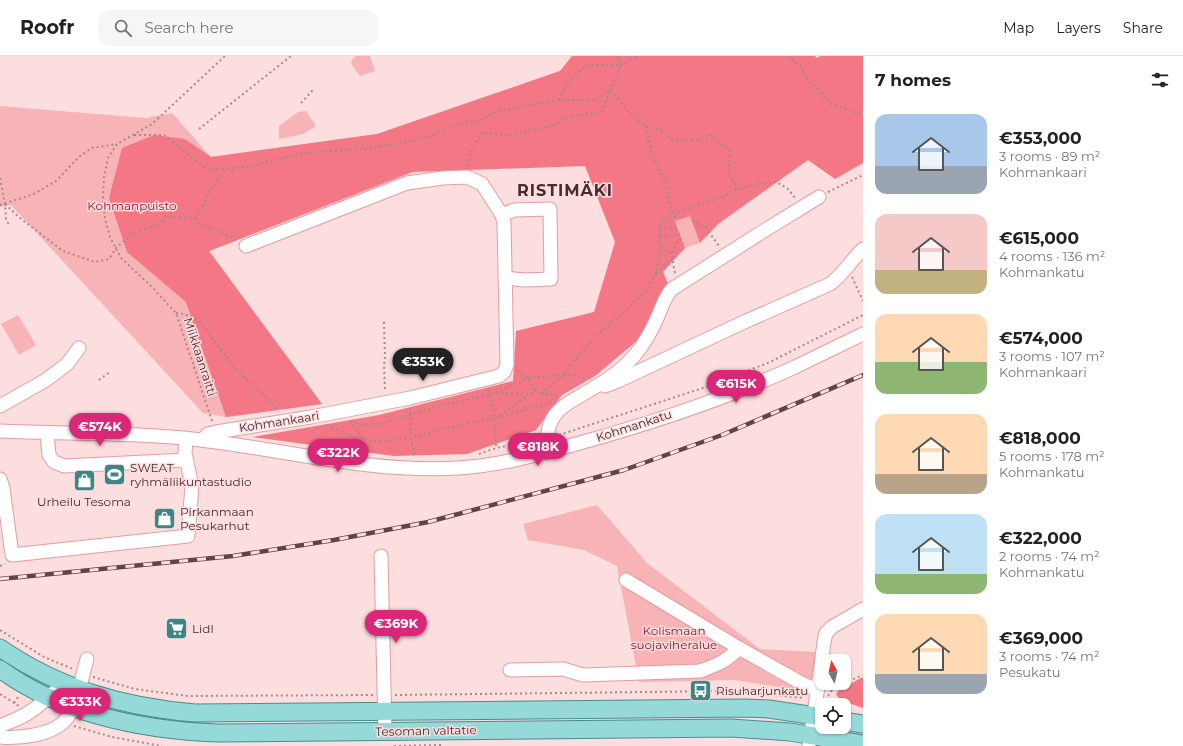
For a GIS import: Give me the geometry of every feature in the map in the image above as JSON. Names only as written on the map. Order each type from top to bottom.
[{"type":"main road","name":"Tesoman valtatie","points":[[0,648],[72,687],[136,705],[172,712],[385,712],[744,708],[815,711]]},
{"type":"main road","name":"Tesoman valtatie","points":[[0,668],[48,697],[72,707],[114,720],[186,732],[390,739],[731,728],[770,730],[810,740],[863,744]]},
{"type":"main road","points":[[851,722],[863,724]]},
{"type":"street","points":[[246,246],[408,183],[467,177],[482,184],[502,215],[514,210],[550,209],[551,279],[524,280],[505,278]]},
{"type":"street","points":[[548,452],[546,438],[552,418],[565,404],[596,386],[635,356],[652,330],[669,292],[680,283],[819,197]]},
{"type":"street","name":"Kohmankaari","points":[[202,440],[208,434],[216,432],[284,422],[428,394],[499,376],[504,372],[507,366],[504,223],[502,215]]},
{"type":"street","points":[[596,386],[608,385],[618,381],[830,284],[837,279],[854,257],[863,249]]},
{"type":"street","name":"Kohmankatu","points":[[202,440],[372,466],[433,468],[475,467],[500,463],[548,452],[625,430],[738,390],[794,367],[863,334]]},
{"type":"street","points":[[0,406],[46,380],[67,364],[79,348]]},
{"type":"street","points":[[0,431],[202,440]]},
{"type":"street","points":[[47,433],[49,455],[54,462],[64,466],[186,460]]},
{"type":"street","points":[[0,479],[12,555],[188,536],[192,486],[186,460],[186,439]]},
{"type":"street","points":[[381,556],[385,712],[390,739]]},
{"type":"street","points":[[626,580],[739,648],[815,689]]},
{"type":"street","points":[[822,654],[828,630],[832,626],[863,609]]},
{"type":"street","points":[[510,670],[563,669],[583,675],[700,671],[717,665],[730,658],[739,648]]},
{"type":"street","points":[[0,737],[22,738],[32,736],[63,723],[68,717],[72,707],[72,687],[87,659]]},
{"type":"street","points":[[0,726],[32,711],[59,688],[72,687]]},
{"type":"street","points":[[817,690],[819,698]]},
{"type":"street","points":[[810,740],[815,727]]},
{"type":"path","points":[[0,205],[34,194],[56,181],[80,156],[92,148],[117,144],[152,124],[225,56]]},
{"type":"path","points":[[199,129],[291,56]]},
{"type":"path","points":[[467,177],[471,151],[483,132],[507,136],[555,125],[565,118],[602,111],[621,65],[618,56]]},
{"type":"path","points":[[559,100],[567,84],[586,65],[621,65],[637,56]]},
{"type":"path","points":[[788,56],[796,64],[803,68],[804,75],[831,104],[863,115]]},
{"type":"path","points":[[301,103],[313,90]]},
{"type":"path","points":[[134,135],[164,135],[208,170],[226,169],[246,167],[303,153],[363,149],[397,144],[430,136],[459,123],[478,121],[498,111],[559,100],[595,100],[610,90]]},
{"type":"path","points":[[610,90],[631,114],[646,126],[667,133],[671,140],[696,140],[712,135],[720,144],[729,150],[730,155],[727,164],[728,172],[735,183],[736,190]]},
{"type":"path","points":[[646,126],[652,154],[666,183],[669,202],[676,220]]},
{"type":"path","name":"Miikkaanraitti","points":[[117,144],[108,158],[104,177],[103,196],[105,219],[110,237],[120,258],[151,286],[176,313],[216,432]]},
{"type":"path","points":[[196,218],[210,191],[226,169]]},
{"type":"path","points":[[819,197],[863,175]]},
{"type":"path","points":[[0,178],[6,219],[9,226]]},
{"type":"path","points":[[542,394],[563,375],[584,349],[608,325],[647,290],[656,273],[661,247],[659,237],[660,223],[673,214],[719,198],[736,190],[757,184],[776,182],[788,188],[801,207]]},
{"type":"path","points":[[5,204],[20,218],[64,251],[95,262],[109,259],[116,248],[132,234],[160,224],[166,216],[196,218]]},
{"type":"path","points":[[196,218],[201,225],[224,233],[246,246]]},
{"type":"path","points":[[692,221],[706,228],[725,256]]},
{"type":"path","points":[[660,227],[677,228]]},
{"type":"path","points":[[659,237],[680,234]]},
{"type":"path","points":[[680,283],[675,272],[672,258],[677,242],[681,238]]},
{"type":"path","points":[[661,247],[673,254]]},
{"type":"path","points":[[656,273],[672,258]]},
{"type":"path","points":[[843,272],[852,277],[863,302]]},
{"type":"path","points":[[176,313],[184,314],[196,319],[203,325],[229,361],[271,402],[284,422]]},
{"type":"path","points":[[475,467],[474,458],[488,450],[546,438],[604,421],[712,385],[770,362],[863,315]]},
{"type":"path","points":[[384,322],[386,402]]},
{"type":"path","points":[[99,380],[110,372]]},
{"type":"path","points":[[364,440],[350,421],[363,425],[380,424],[435,407],[490,395],[528,378],[563,375],[575,376],[596,386]]},
{"type":"path","points":[[528,378],[536,392]]},
{"type":"path","points":[[488,390],[495,418],[496,448]]},
{"type":"path","points":[[495,393],[529,394],[536,392],[569,397],[577,396]]},
{"type":"path","points":[[499,417],[529,394]]},
{"type":"path","points":[[311,417],[339,431],[364,440],[393,442],[410,439],[454,426],[520,412],[554,401]]},
{"type":"path","points":[[410,408],[410,439],[416,460]]},
{"type":"path","points":[[851,680],[863,675]]},
{"type":"path","points":[[0,694],[14,704],[32,711]]},
{"type":"path","points":[[63,723],[112,737],[162,746]]},
{"type":"path","points":[[390,739],[400,746],[441,745]]},
{"type":"green space","points":[[356,56],[370,56],[375,71],[360,76],[351,64],[353,58]]},
{"type":"green space","points":[[572,56],[815,56],[817,58],[820,56],[863,56],[863,163],[835,179],[808,160],[718,224],[700,243],[690,216],[675,221],[685,248],[663,272],[668,284],[639,339],[595,376],[562,395],[536,430],[467,454],[394,456],[253,437],[379,415],[513,381],[516,331],[594,312],[615,242],[585,166],[412,172],[209,251],[322,404],[226,417],[186,302],[127,252],[109,198],[122,148],[154,135],[185,139],[211,157],[377,134],[560,71]]},
{"type":"green space","name":"Kohmanpuisto","points":[[560,71],[560,116],[209,251],[322,404],[226,417],[203,413],[11,205],[0,207],[0,106],[146,118],[172,113],[211,157],[377,134]]},
{"type":"green space","points":[[306,111],[316,126],[303,134],[279,139],[279,126],[298,112]]},
{"type":"green space","points":[[690,215],[700,243],[685,248],[675,221]]},
{"type":"green space","points":[[18,315],[36,345],[19,355],[1,324]]},
{"type":"green space","name":"Kolismaan suojaviheralue","points":[[597,505],[647,563],[760,649],[832,654],[815,654],[815,678],[803,691],[735,680],[639,682],[617,566],[584,550],[528,540],[523,524]]},
{"type":"green space","points":[[863,677],[863,708],[851,704],[851,698],[839,698],[836,694],[839,690],[851,690],[851,684]]},
{"type":"railway","points":[[0,579],[233,556],[334,540],[428,522],[624,470],[722,435],[863,375]]},
{"type":"place","name":"SWEAT ryhmäliikuntastudio","points":[[115,475]]},
{"type":"place","name":"Urheilu Tesoma","points":[[84,481]]},
{"type":"place","name":"Pirkanmaan Pesukarhut","points":[[165,519]]},
{"type":"place","name":"Lidl","points":[[177,629]]},
{"type":"place","name":"Risuharjunkatu","points":[[701,691]]},
{"type":"district","name":"RISTIMÄKI","points":[[565,190]]}]
